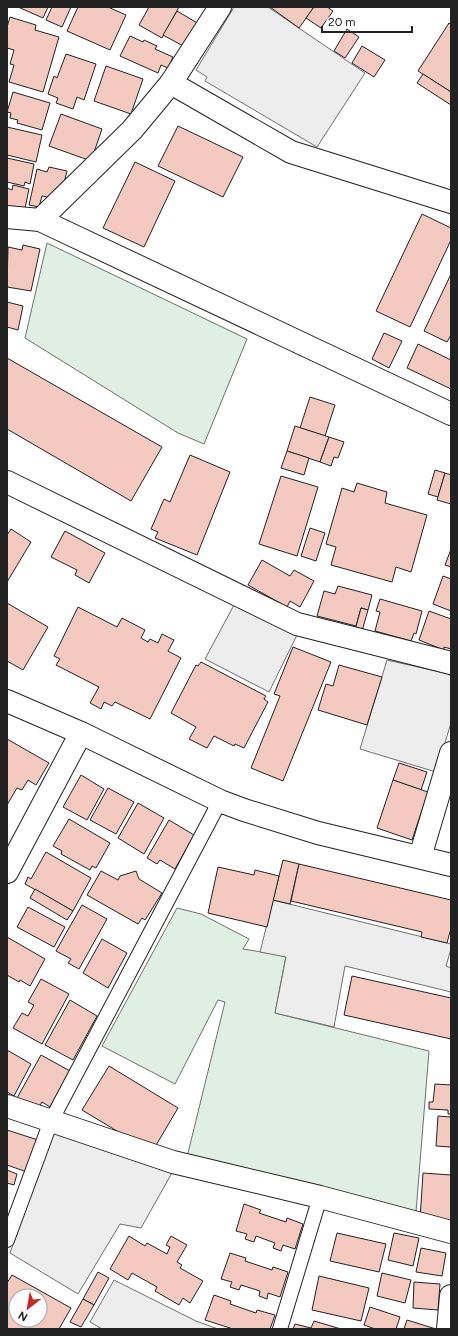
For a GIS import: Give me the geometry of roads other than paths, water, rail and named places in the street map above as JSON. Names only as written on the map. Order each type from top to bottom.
[{"type":"street","points":[[40,220],[132,130],[171,83],[217,8]]},
{"type":"street","points":[[171,83],[291,152],[451,202]]},
{"type":"street","points":[[7,217],[40,220],[451,414]]},
{"type":"street","points":[[7,482],[297,624],[451,663]]},
{"type":"street","points":[[7,701],[81,733],[220,801],[244,810],[294,827],[451,865]]},
{"type":"street","points":[[7,872],[81,733]]},
{"type":"street","points":[[420,857],[451,753]]},
{"type":"street","points":[[7,1106],[173,1162],[451,1232]]},
{"type":"street","points":[[448,1329],[451,1296]]},
{"type":"lane","points":[[7,1240],[51,1121],[220,801]]},
{"type":"lane","points":[[280,1329],[320,1198]]}]
